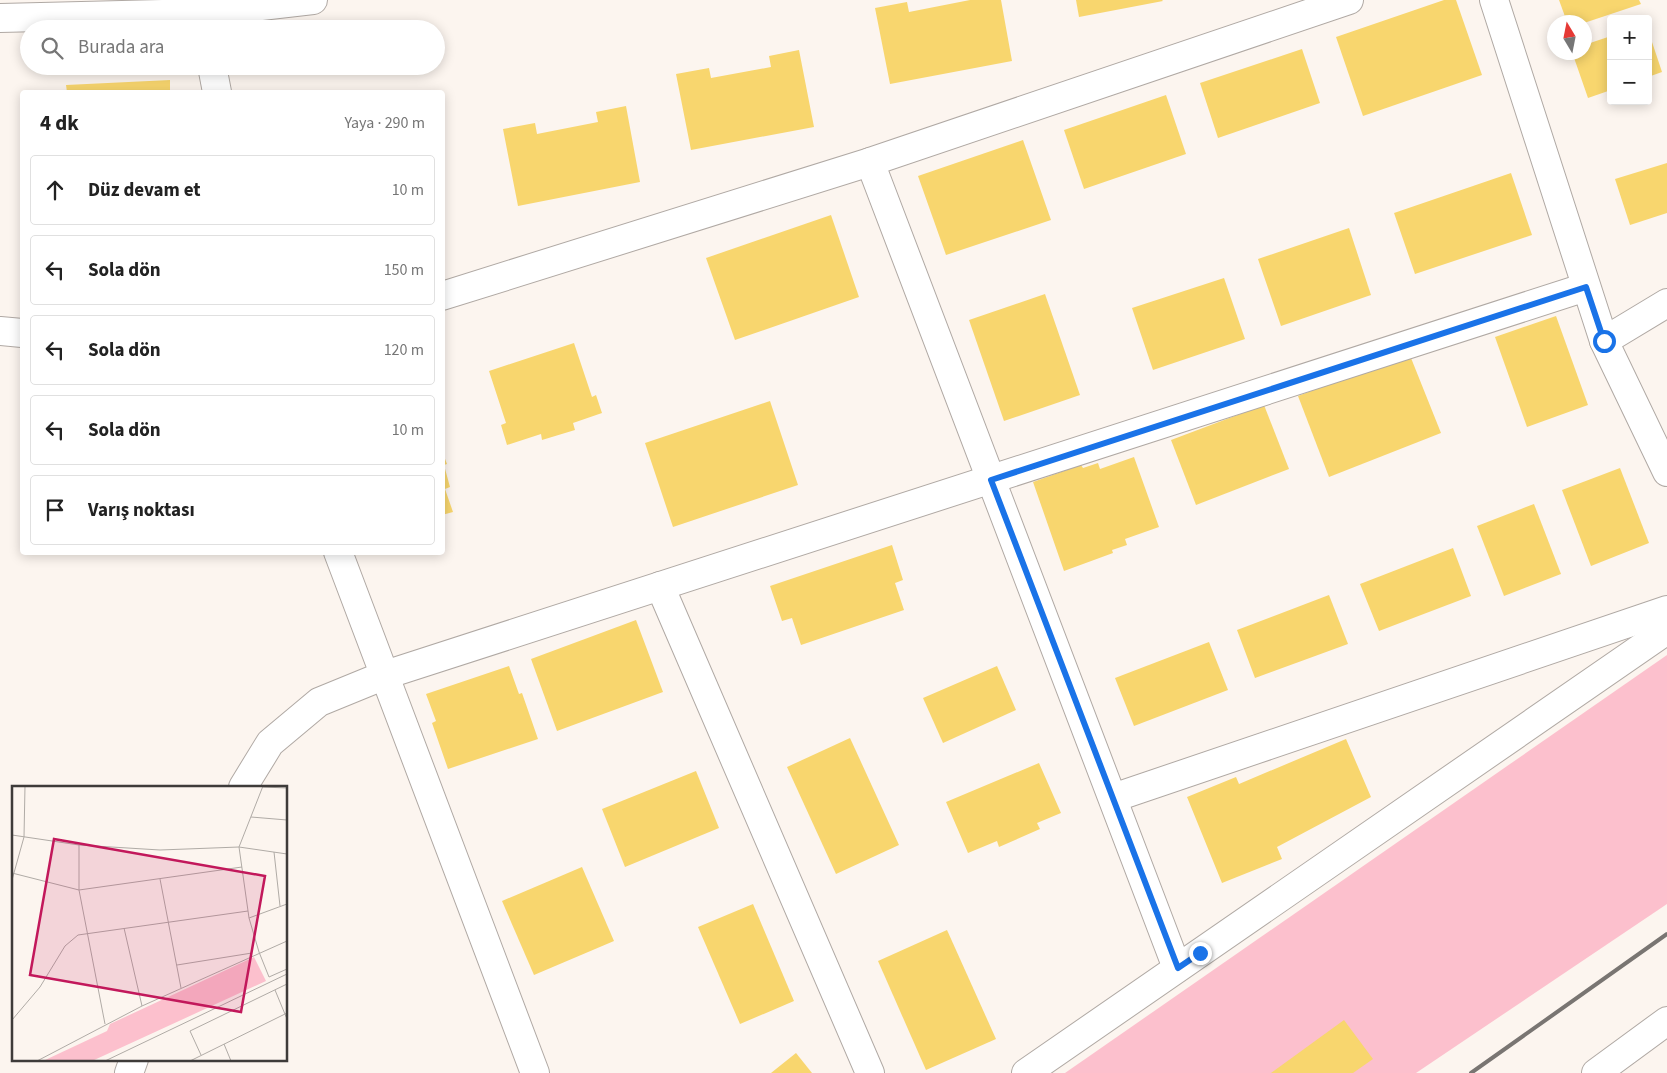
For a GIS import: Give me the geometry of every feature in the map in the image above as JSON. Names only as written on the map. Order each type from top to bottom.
[{"type":"street","points":[[210,20],[313,0]]},
{"type":"street","points":[[445,295],[870,162],[1349,0]]},
{"type":"street","points":[[1494,0],[1604,341],[1667,472]]},
{"type":"street","points":[[0,18],[137,20]]},
{"type":"street","points":[[214,75],[217,90]]},
{"type":"street","points":[[870,162],[1178,968]]},
{"type":"street","points":[[244,786],[270,743],[319,702],[385,675],[1586,287]]},
{"type":"street","points":[[1604,341],[1667,303]]},
{"type":"street","points":[[0,331],[20,333]]},
{"type":"street","points":[[339,555],[535,1073]]},
{"type":"street","points":[[660,586],[870,1073]]},
{"type":"street","points":[[1113,798],[1667,610]]},
{"type":"street","points":[[1026,1073],[1667,630]]},
{"type":"street","points":[[1596,1073],[1667,1021]]},
{"type":"street","points":[[129,1073],[134,1060]]},
{"type":"shaded area","points":[[1667,655],[1667,904],[1416,1073],[1065,1073]]},
{"type":"building","points":[[970,0],[1001,0],[1012,61],[890,84],[875,8],[907,2],[909,12]]},
{"type":"building","points":[[1076,0],[1162,0],[1163,1],[1079,17]]},
{"type":"building","points":[[1444,0],[1456,0],[1482,75],[1363,116],[1336,37]]},
{"type":"building","points":[[1559,0],[1639,0],[1641,4],[1592,20],[1592,15],[1564,15]]},
{"type":"building","points":[[1607,37],[1607,91],[1588,98],[1575,60],[1592,60],[1592,42]]},
{"type":"building","points":[[1652,42],[1662,72],[1652,76]]},
{"type":"building","points":[[1302,49],[1320,103],[1218,138],[1200,83]]},
{"type":"building","points":[[799,50],[814,127],[691,150],[676,74],[709,68],[711,78],[771,67],[769,56]]},
{"type":"building","points":[[170,80],[170,90],[67,90],[66,85]]},
{"type":"building","points":[[1166,95],[1186,154],[1084,189],[1064,130]]},
{"type":"building","points":[[626,106],[640,182],[518,206],[503,129],[535,123],[537,134],[598,122],[596,112]]},
{"type":"building","points":[[1023,140],[1051,220],[946,255],[918,176]]},
{"type":"building","points":[[1667,163],[1667,213],[1630,225],[1615,179]]},
{"type":"building","points":[[1511,173],[1532,235],[1415,274],[1394,213]]},
{"type":"building","points":[[831,215],[859,297],[735,340],[706,258]]},
{"type":"building","points":[[1349,228],[1371,295],[1281,326],[1258,259]]},
{"type":"building","points":[[1224,278],[1245,339],[1153,370],[1132,308]]},
{"type":"building","points":[[1045,294],[1080,395],[1004,421],[969,320]]},
{"type":"building","points":[[1556,316],[1588,405],[1527,427],[1495,337]]},
{"type":"building","points":[[574,343],[592,397],[596,395],[602,413],[573,423],[575,430],[542,440],[541,434],[507,445],[501,425],[506,423],[489,371]]},
{"type":"building","points":[[1409,353],[1441,433],[1329,477],[1298,396]]},
{"type":"building","points":[[770,401],[798,485],[673,527],[645,443]]},
{"type":"building","points":[[1264,405],[1289,469],[1196,505],[1171,440]]},
{"type":"building","points":[[1134,457],[1159,527],[1125,539],[1127,545],[1112,550],[1113,553],[1064,571],[1033,482],[1081,465],[1083,468],[1098,463],[1100,469]]},
{"type":"building","points":[[1620,468],[1649,543],[1591,566],[1562,490]]},
{"type":"building","points":[[445,469],[450,487],[445,489]]},
{"type":"building","points":[[445,489],[453,512],[445,514]]},
{"type":"building","points":[[1534,504],[1561,574],[1504,596],[1477,526]]},
{"type":"building","points":[[892,545],[903,580],[895,583],[904,610],[801,645],[792,618],[782,621],[770,586]]},
{"type":"building","points":[[1453,548],[1471,596],[1379,631],[1360,584]]},
{"type":"building","points":[[1329,595],[1348,644],[1255,678],[1237,630]]},
{"type":"building","points":[[636,620],[663,692],[557,731],[531,659]]},
{"type":"building","points":[[1209,642],[1228,690],[1134,726],[1115,678]]},
{"type":"building","points":[[509,666],[519,694],[522,693],[538,739],[448,769],[432,723],[436,721],[426,694]]},
{"type":"building","points":[[997,666],[1016,710],[943,743],[923,698]]},
{"type":"building","points":[[850,738],[899,845],[836,874],[787,767]]},
{"type":"building","points":[[1346,739],[1371,797],[1277,847],[1282,859],[1222,883],[1187,797],[1236,777],[1239,784]]},
{"type":"building","points":[[1039,763],[1061,813],[1037,823],[1040,829],[999,847],[997,841],[968,853],[946,802]]},
{"type":"building","points":[[696,771],[719,828],[625,867],[602,809]]},
{"type":"building","points":[[582,867],[614,941],[534,975],[502,901]]},
{"type":"building","points":[[753,904],[794,1001],[740,1024],[698,927]]},
{"type":"building","points":[[947,930],[996,1039],[926,1070],[878,961]]},
{"type":"building","points":[[1344,1020],[1373,1059],[1353,1073],[1271,1073]]},
{"type":"building","points":[[796,1053],[812,1073],[771,1073]]},
{"type":"railway","points":[[1471,1073],[1667,934]]},
{"type":"route","points":[[1200,953],[1178,968],[991,480],[1586,287],[1604,341]]}]
